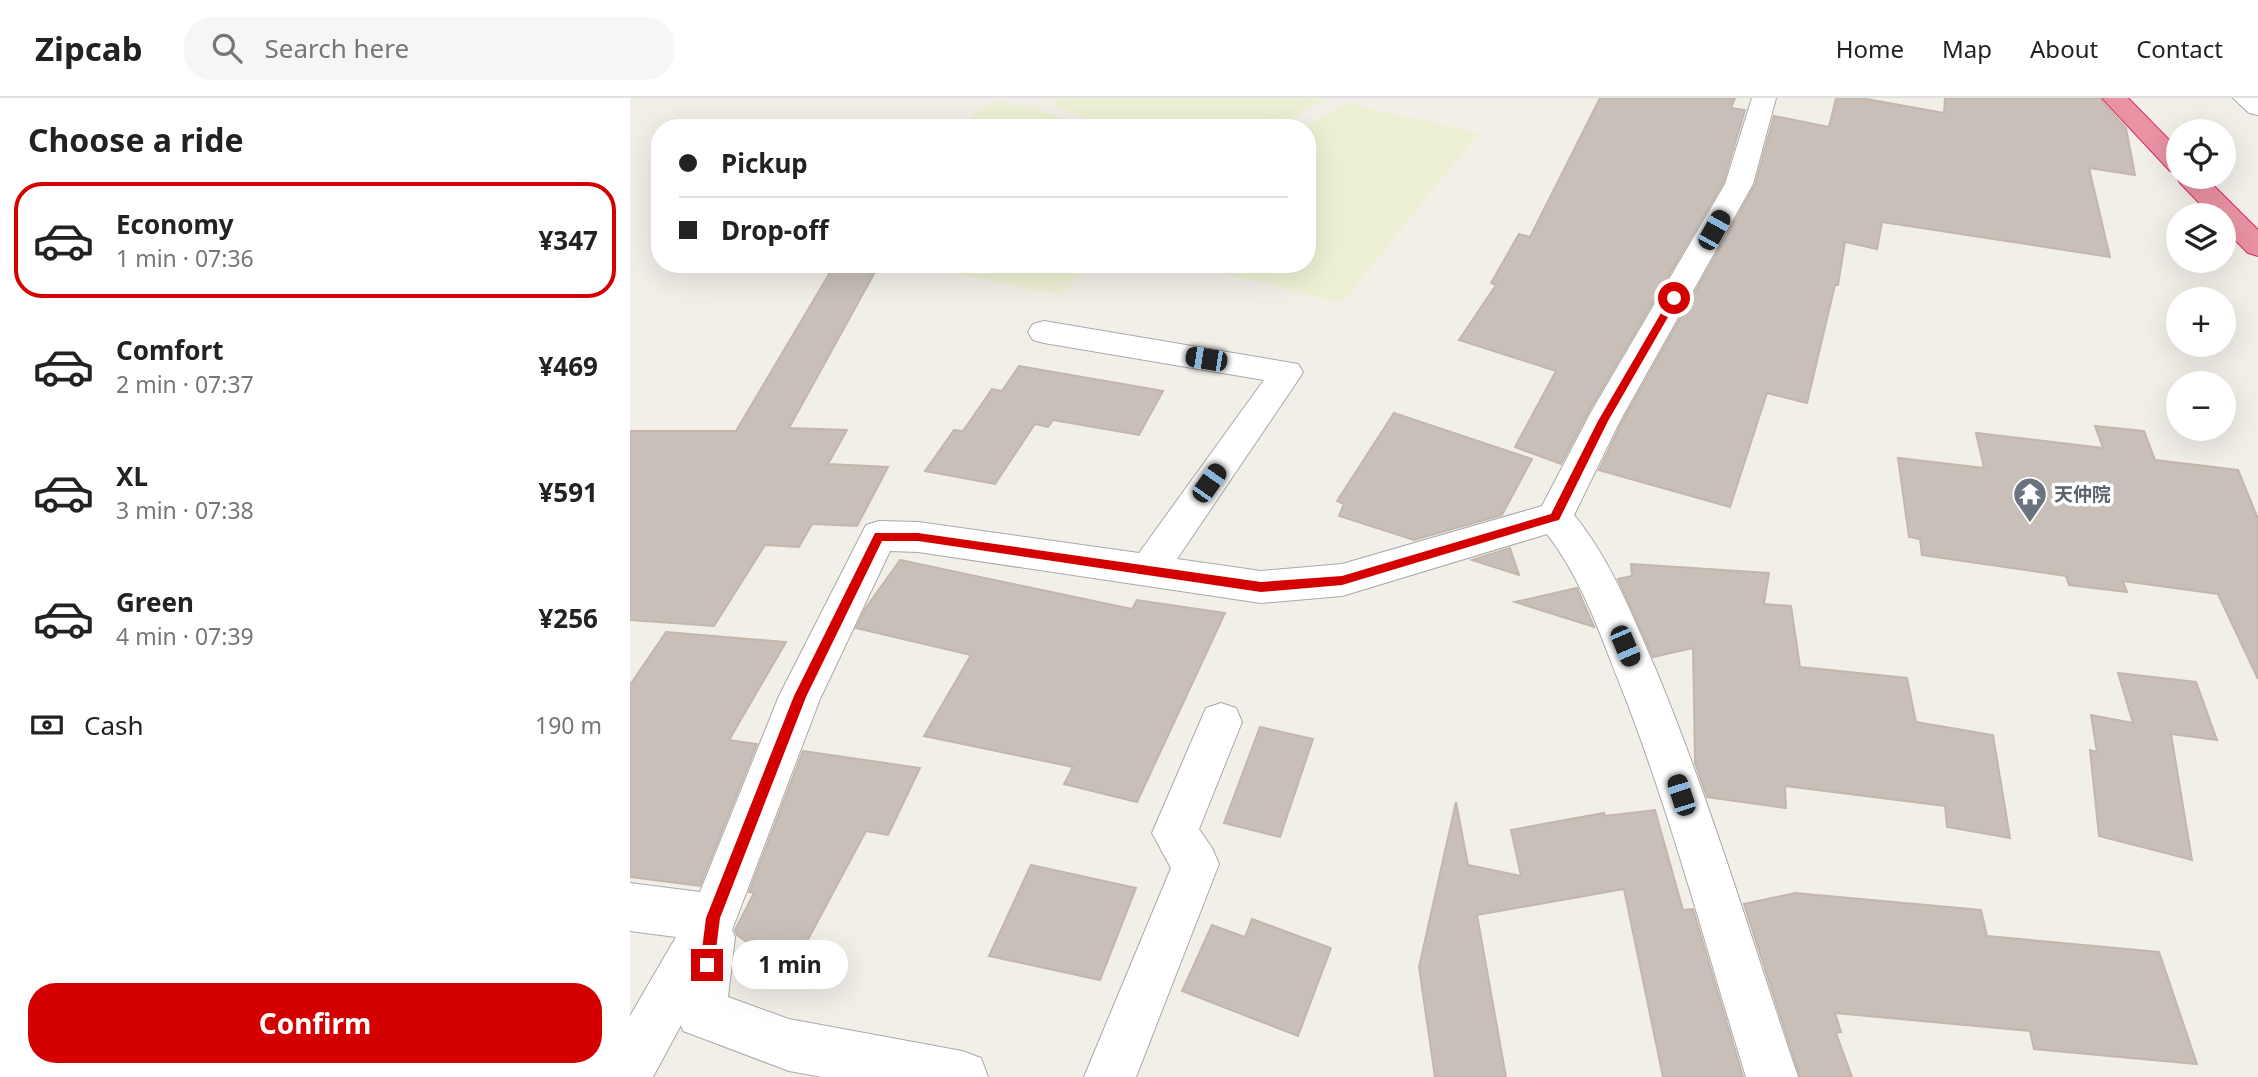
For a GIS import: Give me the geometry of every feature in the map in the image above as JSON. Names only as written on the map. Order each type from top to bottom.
[{"type":"highway","points":[[2114,98],[2166,152]]},
{"type":"highway","points":[[2202,189],[2258,247]]},
{"type":"street","points":[[630,1067],[713,918],[800,696],[878,536],[918,537],[1261,587],[1342,580],[1555,517],[1603,421],[1740,184],[1764,98]]},
{"type":"street","points":[[2245,98],[2258,108]]},
{"type":"street","points":[[1044,332],[1287,372],[1147,572]]},
{"type":"street","points":[[1555,517],[1578,544],[1595,574],[1656,718],[1772,1077]]},
{"type":"street","points":[[1110,1077],[1196,864],[1175,833],[1221,722]]},
{"type":"street","points":[[630,907],[713,918]]},
{"type":"street","points":[[713,918],[701,1013],[789,1045],[962,1077]]},
{"type":"green space","points":[[1314,98],[1324,101],[1291,119],[1087,119],[1058,108],[1053,99]]},
{"type":"green space","points":[[995,102],[1033,107],[1066,119],[969,119],[977,111]]},
{"type":"green space","points":[[1347,103],[1479,133],[1342,303],[1220,273],[1316,273],[1316,121]]},
{"type":"green space","points":[[953,273],[1083,273],[1061,296]]},
{"type":"building","points":[[1600,98],[1735,98],[1731,108],[1745,110],[1723,183],[1589,411],[1561,464],[1515,447],[1556,371],[1459,340],[1496,285],[1491,283],[1519,234],[1530,237]]},
{"type":"building","points":[[1836,98],[1861,98],[1944,113],[1945,98],[2099,98],[2126,128],[2135,175],[2089,168],[2110,257],[1882,222],[1877,249],[1845,242],[1838,285],[1835,285],[1807,403],[1767,393],[1730,507],[1599,470],[1622,422],[1755,185],[1774,116],[1829,127]]},
{"type":"building","points":[[830,273],[874,273],[789,428],[847,430],[828,464],[888,467],[857,526],[812,524],[799,547],[765,545],[714,626],[630,620],[630,431],[736,431]]},
{"type":"building","points":[[1019,366],[1163,391],[1139,435],[1053,420],[1048,427],[1035,424],[995,484],[925,471],[954,430],[963,431],[992,389],[1002,391]]},
{"type":"building","points":[[1394,413],[1532,459],[1502,515],[1414,540],[1339,516],[1344,504],[1337,501]]},
{"type":"building","points":[[2095,426],[2144,431],[2155,460],[2238,470],[2258,519],[2258,679],[2218,594],[2123,581],[2127,592],[2069,585],[2066,576],[1922,555],[1920,539],[1909,537],[1898,458],[1984,468],[1976,433],[2103,448]]},
{"type":"building","points":[[1510,548],[1519,575],[1472,560]]},
{"type":"building","points":[[900,560],[1132,609],[1137,600],[1225,613],[1137,802],[1064,784],[1073,767],[924,736],[971,655],[856,628],[865,609]]},
{"type":"building","points":[[1631,564],[1769,573],[1764,604],[1791,606],[1800,667],[1907,678],[1916,722],[1993,735],[2010,838],[1947,827],[1945,806],[1785,786],[1786,808],[1707,797],[1695,763],[1693,648],[1653,657],[1618,579],[1632,576]]},
{"type":"building","points":[[1577,588],[1594,627],[1515,602]]},
{"type":"building","points":[[666,632],[786,642],[729,740],[757,744],[700,886],[630,877],[630,685]]},
{"type":"building","points":[[2118,673],[2196,682],[2217,740],[2171,734],[2192,860],[2099,836],[2090,750],[2097,752],[2091,715],[2133,723]]},
{"type":"building","points":[[1260,727],[1313,739],[1280,837],[1224,823]]},
{"type":"building","points":[[803,751],[920,768],[888,835],[866,831],[790,973],[737,935],[735,930],[754,893],[749,892]]},
{"type":"building","points":[[1456,802],[1468,865],[1521,876],[1511,830],[1604,813],[1605,816],[1655,810],[1683,910],[1693,909],[1743,1077],[1663,1077],[1624,889],[1477,915],[1506,1077],[1435,1077],[1419,967]]},
{"type":"building","points":[[1031,865],[1136,888],[1100,980],[989,956]]},
{"type":"building","points":[[1795,893],[1981,910],[1987,936],[2159,952],[2197,1064],[2034,1049],[2030,1031],[1835,1013],[1841,1032],[1836,1033],[1852,1077],[1800,1077],[1744,904]]},
{"type":"building","points":[[1252,919],[1331,948],[1298,1036],[1182,991],[1212,925],[1245,937]]},
{"type":"place","name":"天仲院","points":[[2030,524]]},
{"type":"route","points":[[707,965],[713,918],[800,696],[878,536],[918,537],[1261,587],[1342,580],[1555,517],[1603,421],[1674,298]]}]
